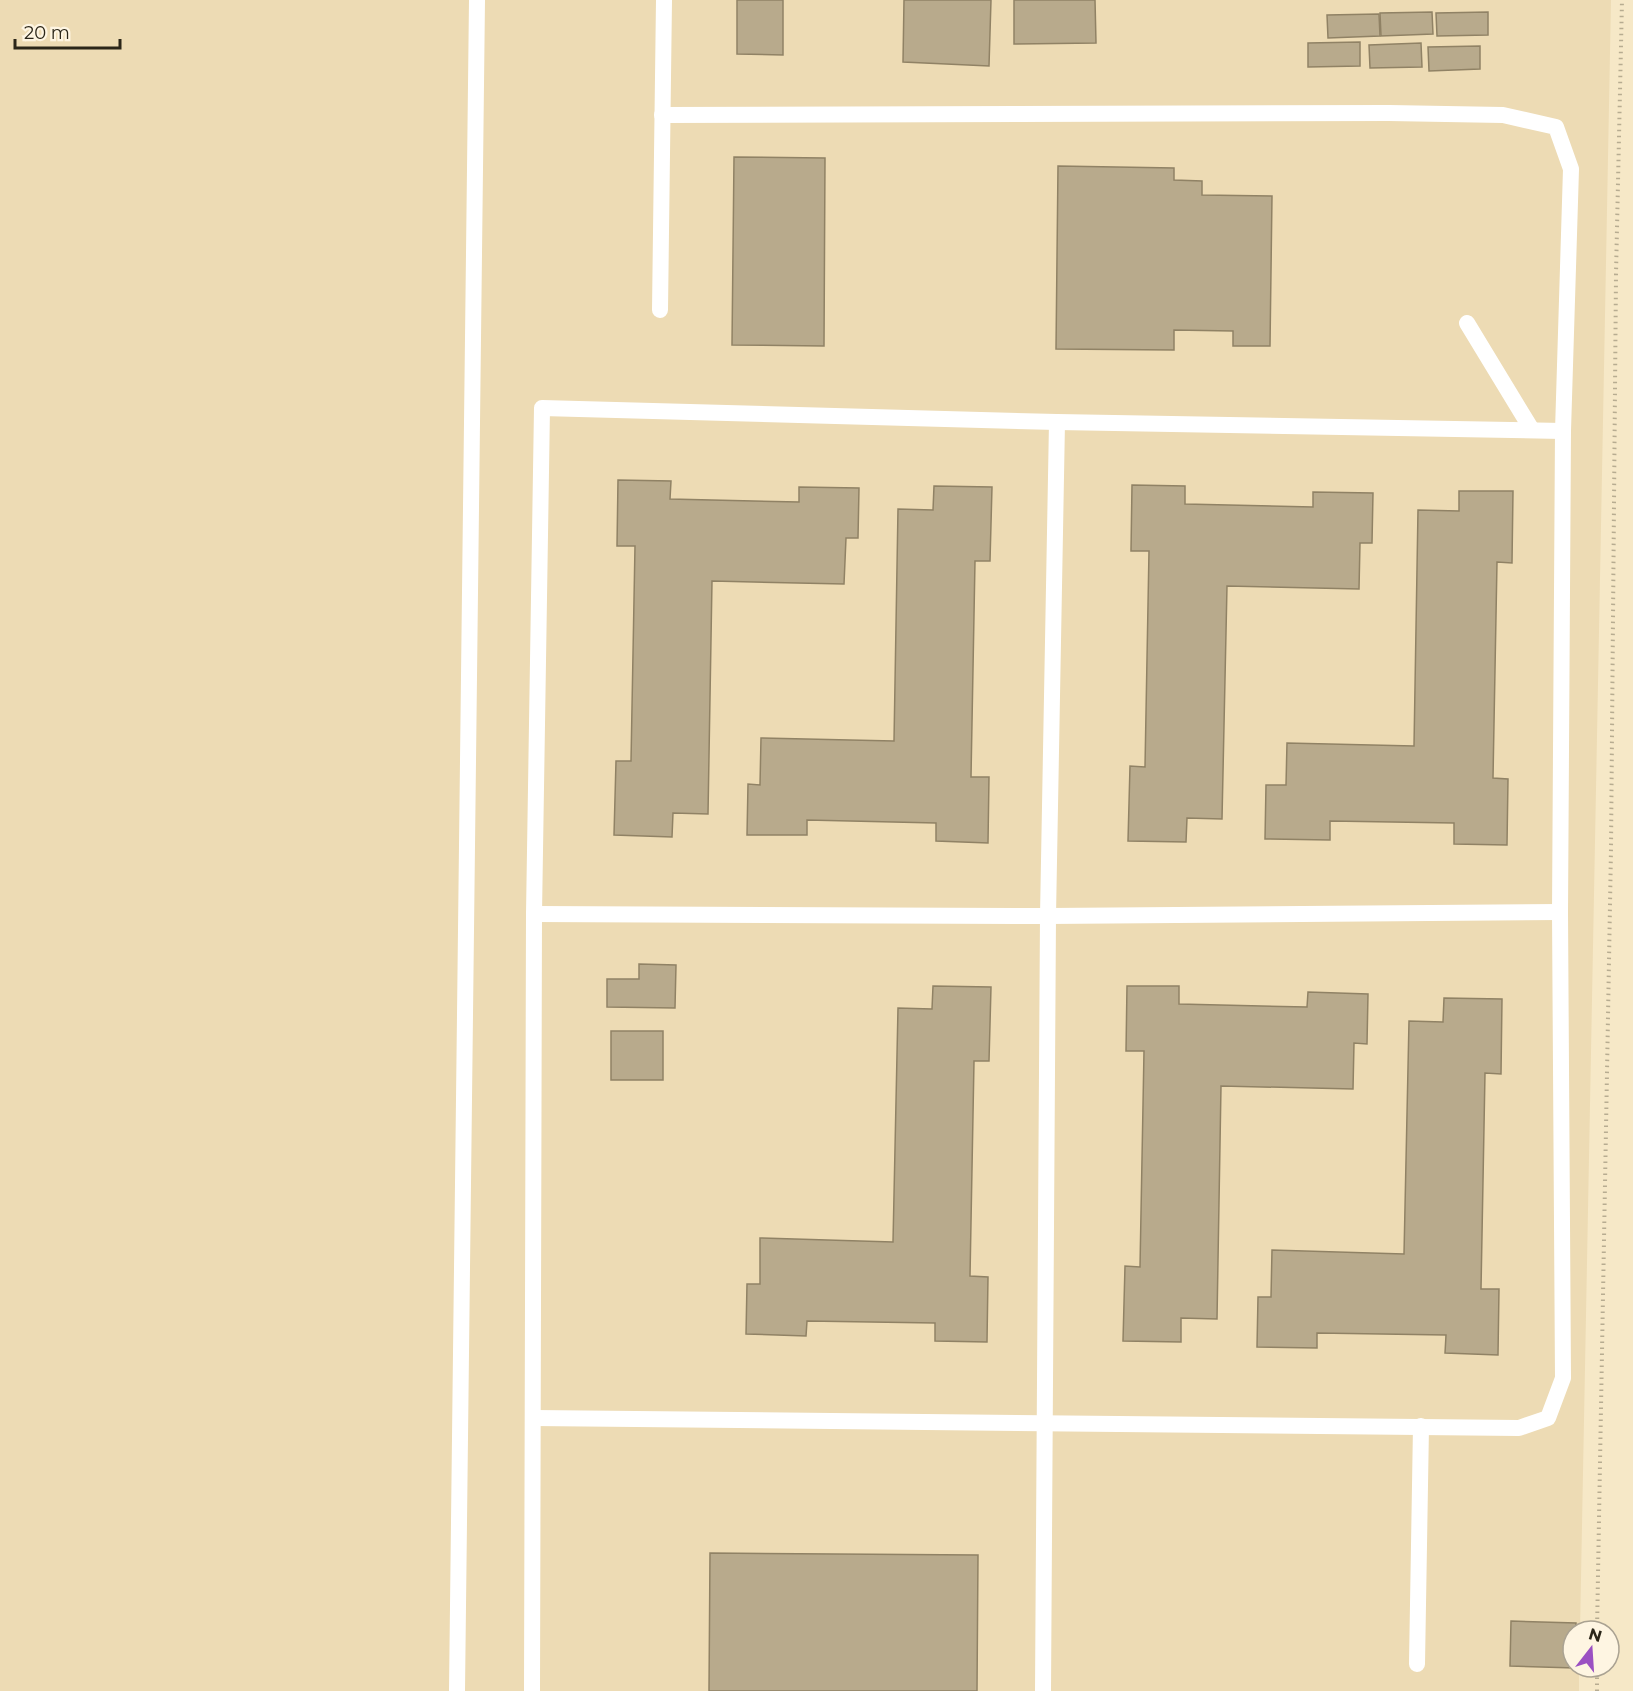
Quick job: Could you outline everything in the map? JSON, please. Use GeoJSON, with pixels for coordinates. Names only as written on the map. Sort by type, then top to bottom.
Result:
{"type":"FeatureCollection","features":[{"type":"Feature","properties":{"kind":"lane"},"geometry":{"type":"LineString","coordinates":[[457,1691],[477,0]]}},
{"type":"Feature","properties":{"kind":"lane"},"geometry":{"type":"LineString","coordinates":[[660,310],[664,0]]}},
{"type":"Feature","properties":{"kind":"lane"},"geometry":{"type":"LineString","coordinates":[[533,1418],[1519,1428],[1548,1418],[1563,1378],[1560,912],[1563,430],[1571,169],[1556,128],[1503,115],[1400,113],[662,115]]}},
{"type":"Feature","properties":{"kind":"lane"},"geometry":{"type":"LineString","coordinates":[[1467,323],[1533,430]]}},
{"type":"Feature","properties":{"kind":"lane"},"geometry":{"type":"LineString","coordinates":[[532,1691],[534,914],[542,408],[1057,422],[1563,430]]}},
{"type":"Feature","properties":{"kind":"lane"},"geometry":{"type":"LineString","coordinates":[[1043,1691],[1048,916],[1057,422]]}},
{"type":"Feature","properties":{"kind":"lane"},"geometry":{"type":"LineString","coordinates":[[534,914],[1048,916],[1560,912]]}},
{"type":"Feature","properties":{"kind":"lane"},"geometry":{"type":"LineString","coordinates":[[1417,1664],[1421,1426]]}},
{"type":"Feature","properties":{"kind":"path"},"geometry":{"type":"LineString","coordinates":[[1597,1619],[1611,861],[1616,274],[1622,0]]}},
{"type":"Feature","properties":{"kind":"shaded area"},"geometry":{"type":"Polygon","coordinates":[[[0,0],[1611,0],[1580,1619],[1561,1619],[1561,1679],[1579,1679],[1579,1691],[0,1691],[0,0]]]}},
{"type":"Feature","properties":{"kind":"building"},"geometry":{"type":"Polygon","coordinates":[[[737,0],[783,0],[783,55],[737,54],[737,0]]]}},
{"type":"Feature","properties":{"kind":"building"},"geometry":{"type":"Polygon","coordinates":[[[904,0],[991,0],[989,66],[903,62],[904,0]]]}},
{"type":"Feature","properties":{"kind":"building"},"geometry":{"type":"Polygon","coordinates":[[[1014,0],[1095,0],[1096,43],[1014,44],[1014,0]]]}},
{"type":"Feature","properties":{"kind":"building"},"geometry":{"type":"Polygon","coordinates":[[[1432,12],[1433,34],[1381,36],[1380,13],[1432,12]]]}},
{"type":"Feature","properties":{"kind":"building"},"geometry":{"type":"Polygon","coordinates":[[[1488,12],[1488,35],[1437,36],[1436,13],[1488,12]]]}},
{"type":"Feature","properties":{"kind":"building"},"geometry":{"type":"Polygon","coordinates":[[[1379,14],[1380,36],[1328,38],[1327,15],[1379,14]]]}},
{"type":"Feature","properties":{"kind":"building"},"geometry":{"type":"Polygon","coordinates":[[[1360,42],[1360,66],[1308,67],[1308,43],[1360,42]]]}},
{"type":"Feature","properties":{"kind":"building"},"geometry":{"type":"Polygon","coordinates":[[[1421,43],[1422,67],[1370,68],[1369,45],[1421,43]]]}},
{"type":"Feature","properties":{"kind":"building"},"geometry":{"type":"Polygon","coordinates":[[[1480,46],[1480,69],[1429,71],[1428,47],[1480,46]]]}},
{"type":"Feature","properties":{"kind":"building"},"geometry":{"type":"Polygon","coordinates":[[[734,157],[825,158],[824,346],[732,345],[734,157]]]}},
{"type":"Feature","properties":{"kind":"building"},"geometry":{"type":"Polygon","coordinates":[[[1058,166],[1174,168],[1174,180],[1202,181],[1202,195],[1272,196],[1270,346],[1233,346],[1233,331],[1174,330],[1174,350],[1056,349],[1058,166]]]}},
{"type":"Feature","properties":{"kind":"building"},"geometry":{"type":"Polygon","coordinates":[[[618,480],[671,481],[670,499],[799,502],[799,487],[859,488],[858,538],[846,538],[844,584],[712,581],[708,814],[673,813],[672,837],[614,835],[616,761],[631,761],[635,546],[617,546],[618,480]]]}},
{"type":"Feature","properties":{"kind":"building"},"geometry":{"type":"Polygon","coordinates":[[[1132,485],[1185,486],[1185,504],[1313,507],[1313,492],[1373,493],[1372,543],[1360,543],[1359,589],[1227,586],[1222,819],[1187,818],[1186,842],[1128,841],[1130,766],[1145,767],[1149,551],[1131,551],[1132,485]]]}},
{"type":"Feature","properties":{"kind":"building"},"geometry":{"type":"Polygon","coordinates":[[[934,486],[992,487],[990,561],[975,561],[971,777],[989,777],[988,843],[936,841],[936,823],[807,820],[807,835],[747,835],[748,784],[760,785],[761,738],[894,741],[898,509],[933,510],[934,486]]]}},
{"type":"Feature","properties":{"kind":"building"},"geometry":{"type":"Polygon","coordinates":[[[1459,491],[1513,491],[1512,563],[1497,562],[1493,778],[1508,779],[1507,845],[1454,844],[1454,823],[1330,821],[1330,840],[1265,839],[1266,785],[1286,785],[1287,743],[1414,746],[1418,510],[1459,511],[1459,491]]]}},
{"type":"Feature","properties":{"kind":"building"},"geometry":{"type":"Polygon","coordinates":[[[639,964],[676,965],[675,1008],[607,1007],[607,979],[639,979],[639,964]]]}},
{"type":"Feature","properties":{"kind":"building"},"geometry":{"type":"Polygon","coordinates":[[[933,986],[991,987],[989,1061],[974,1061],[970,1276],[988,1277],[987,1342],[935,1341],[935,1323],[807,1321],[806,1336],[746,1334],[747,1284],[760,1284],[760,1238],[893,1242],[898,1008],[932,1009],[933,986]]]}},
{"type":"Feature","properties":{"kind":"building"},"geometry":{"type":"Polygon","coordinates":[[[1127,986],[1179,986],[1179,1004],[1307,1007],[1308,992],[1368,994],[1367,1044],[1354,1043],[1353,1089],[1221,1086],[1217,1319],[1181,1318],[1181,1342],[1123,1341],[1125,1266],[1140,1267],[1144,1051],[1126,1051],[1127,986]]]}},
{"type":"Feature","properties":{"kind":"building"},"geometry":{"type":"Polygon","coordinates":[[[1444,998],[1502,999],[1501,1074],[1485,1073],[1481,1289],[1499,1289],[1498,1355],[1445,1353],[1446,1335],[1317,1333],[1317,1348],[1257,1347],[1258,1297],[1271,1297],[1272,1250],[1404,1254],[1409,1021],[1443,1022],[1444,998]]]}},
{"type":"Feature","properties":{"kind":"building"},"geometry":{"type":"Polygon","coordinates":[[[611,1031],[663,1031],[663,1080],[611,1080],[611,1031]]]}},
{"type":"Feature","properties":{"kind":"building"},"geometry":{"type":"Polygon","coordinates":[[[710,1553],[978,1555],[977,1691],[709,1691],[710,1553]]]}},
{"type":"Feature","properties":{"kind":"building"},"geometry":{"type":"Polygon","coordinates":[[[1511,1621],[1561,1623],[1561,1668],[1510,1666],[1511,1621]]]}}]}
